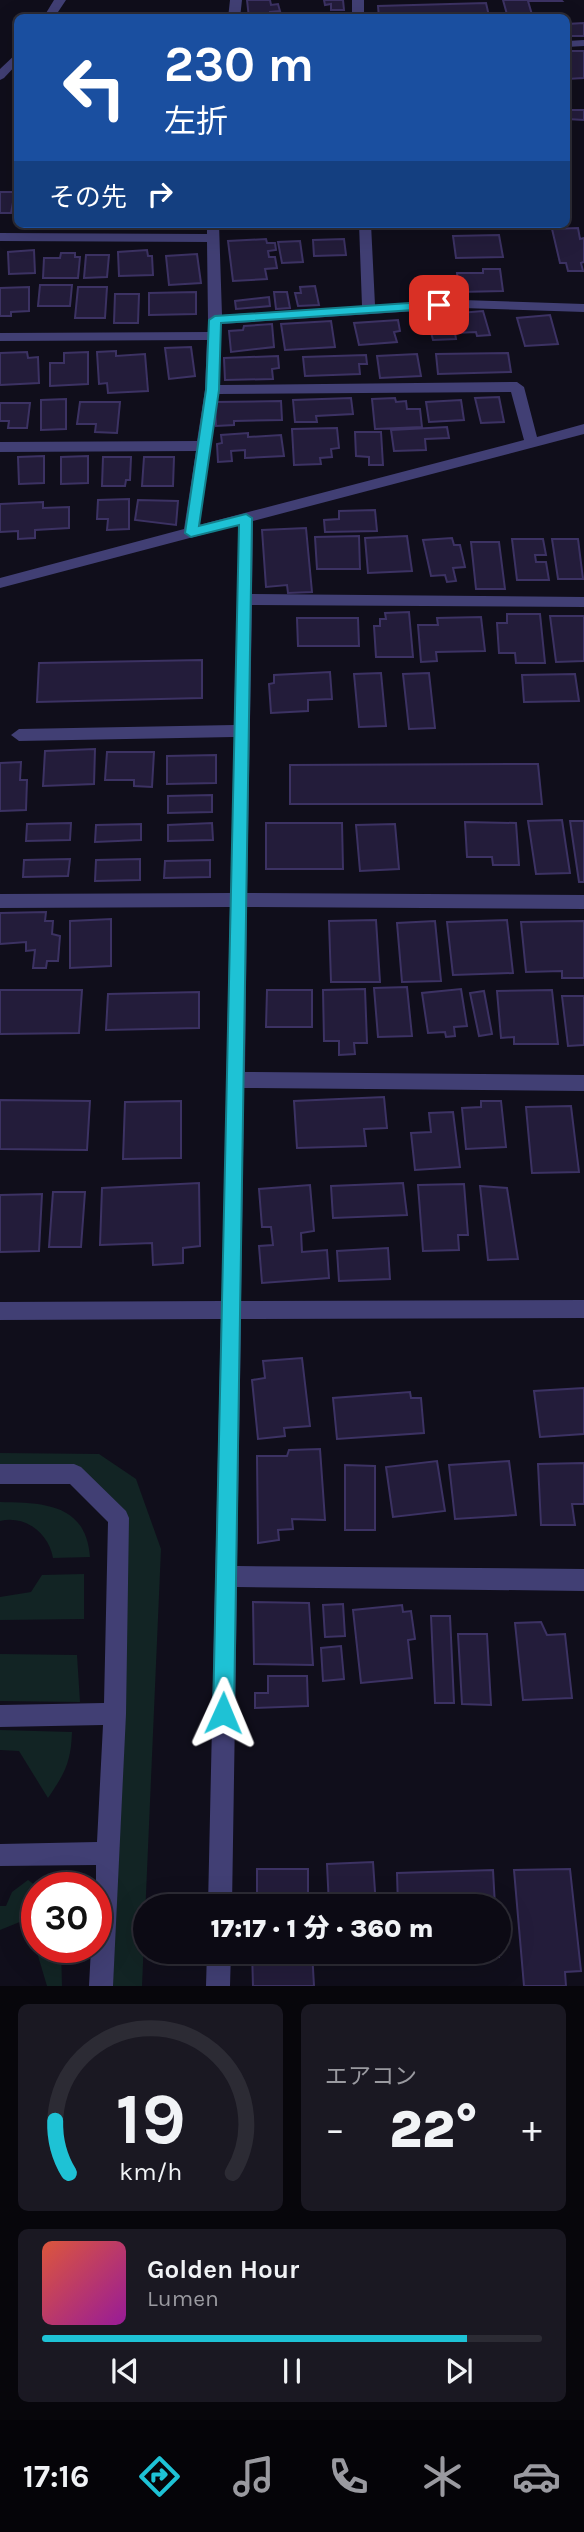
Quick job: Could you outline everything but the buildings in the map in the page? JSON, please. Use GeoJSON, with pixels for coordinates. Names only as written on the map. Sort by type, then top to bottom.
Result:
{"type":"FeatureCollection","features":[{"type":"Feature","properties":{"kind":"street"},"geometry":{"type":"LineString","coordinates":[[0,76],[14,60]]}},
{"type":"Feature","properties":{"kind":"street"},"geometry":{"type":"LineString","coordinates":[[365,228],[369,309]]}},
{"type":"Feature","properties":{"kind":"street"},"geometry":{"type":"LineString","coordinates":[[0,237],[213,231],[215,336],[212,390],[191,533]]}},
{"type":"Feature","properties":{"kind":"street"},"geometry":{"type":"LineString","coordinates":[[215,320],[462,304],[584,308]]}},
{"type":"Feature","properties":{"kind":"street"},"geometry":{"type":"LineString","coordinates":[[0,337],[215,336]]}},
{"type":"Feature","properties":{"kind":"street"},"geometry":{"type":"LineString","coordinates":[[212,390],[517,387],[532,443]]}},
{"type":"Feature","properties":{"kind":"street"},"geometry":{"type":"LineString","coordinates":[[0,583],[584,430]]}},
{"type":"Feature","properties":{"kind":"street"},"geometry":{"type":"LineString","coordinates":[[0,447],[205,446]]}},
{"type":"Feature","properties":{"kind":"street"},"geometry":{"type":"LineString","coordinates":[[220,1894],[229,1310],[246,518]]}},
{"type":"Feature","properties":{"kind":"street"},"geometry":{"type":"LineString","coordinates":[[244,599],[584,602]]}},
{"type":"Feature","properties":{"kind":"street"},"geometry":{"type":"LineString","coordinates":[[19,735],[242,731]]}},
{"type":"Feature","properties":{"kind":"street"},"geometry":{"type":"LineString","coordinates":[[0,901],[584,902]]}},
{"type":"Feature","properties":{"kind":"street"},"geometry":{"type":"LineString","coordinates":[[235,1080],[584,1083]]}},
{"type":"Feature","properties":{"kind":"street"},"geometry":{"type":"LineString","coordinates":[[0,1311],[584,1309]]}},
{"type":"Feature","properties":{"kind":"street"},"geometry":{"type":"LineString","coordinates":[[0,1474],[74,1474],[119,1518],[115,1714],[101,1986]]}},
{"type":"Feature","properties":{"kind":"street"},"geometry":{"type":"LineString","coordinates":[[226,1576],[584,1580]]}},
{"type":"Feature","properties":{"kind":"street"},"geometry":{"type":"LineString","coordinates":[[0,1716],[115,1714]]}},
{"type":"Feature","properties":{"kind":"street"},"geometry":{"type":"LineString","coordinates":[[0,1855],[108,1853]]}},
{"type":"Feature","properties":{"kind":"street"},"geometry":{"type":"LineString","coordinates":[[218,1986],[219,1964]]}},
{"type":"Feature","properties":{"kind":"shaded area"},"geometry":{"type":"Polygon","coordinates":[[[0,1453],[99,1454],[136,1479],[161,1549],[146,1894],[133,1894],[133,1964],[143,1964],[142,1986],[111,1986],[119,1518],[74,1474],[0,1475],[0,1453]]]}},
{"type":"Feature","properties":{"kind":"shaded area"},"geometry":{"type":"Polygon","coordinates":[[[0,1502],[32,1503],[60,1510],[71,1516],[87,1539],[90,1557],[53,1558],[47,1541],[27,1523],[0,1521],[0,1502]]]}},
{"type":"Feature","properties":{"kind":"shaded area"},"geometry":{"type":"Polygon","coordinates":[[[84,1574],[84,1619],[0,1620],[0,1597],[31,1592],[42,1575],[84,1574]]]}},
{"type":"Feature","properties":{"kind":"shaded area"},"geometry":{"type":"Polygon","coordinates":[[[0,1654],[77,1655],[80,1702],[0,1701],[0,1654]]]}},
{"type":"Feature","properties":{"kind":"shaded area"},"geometry":{"type":"Polygon","coordinates":[[[0,1730],[72,1732],[66,1767],[48,1798],[19,1751],[0,1750],[0,1730]]]}},
{"type":"Feature","properties":{"kind":"shaded area"},"geometry":{"type":"Polygon","coordinates":[[[21,1885],[21,1921],[0,1930],[0,1906],[6,1906],[12,1892],[21,1885]]]}},
{"type":"Feature","properties":{"kind":"shaded area"},"geometry":{"type":"Polygon","coordinates":[[[40,1963],[61,1963],[62,1986],[47,1986],[40,1963]]]}},
{"type":"Feature","properties":{"kind":"route"},"geometry":{"type":"LineString","coordinates":[[223,1713],[246,518],[191,533],[212,390],[215,320],[439,305]]}}]}
